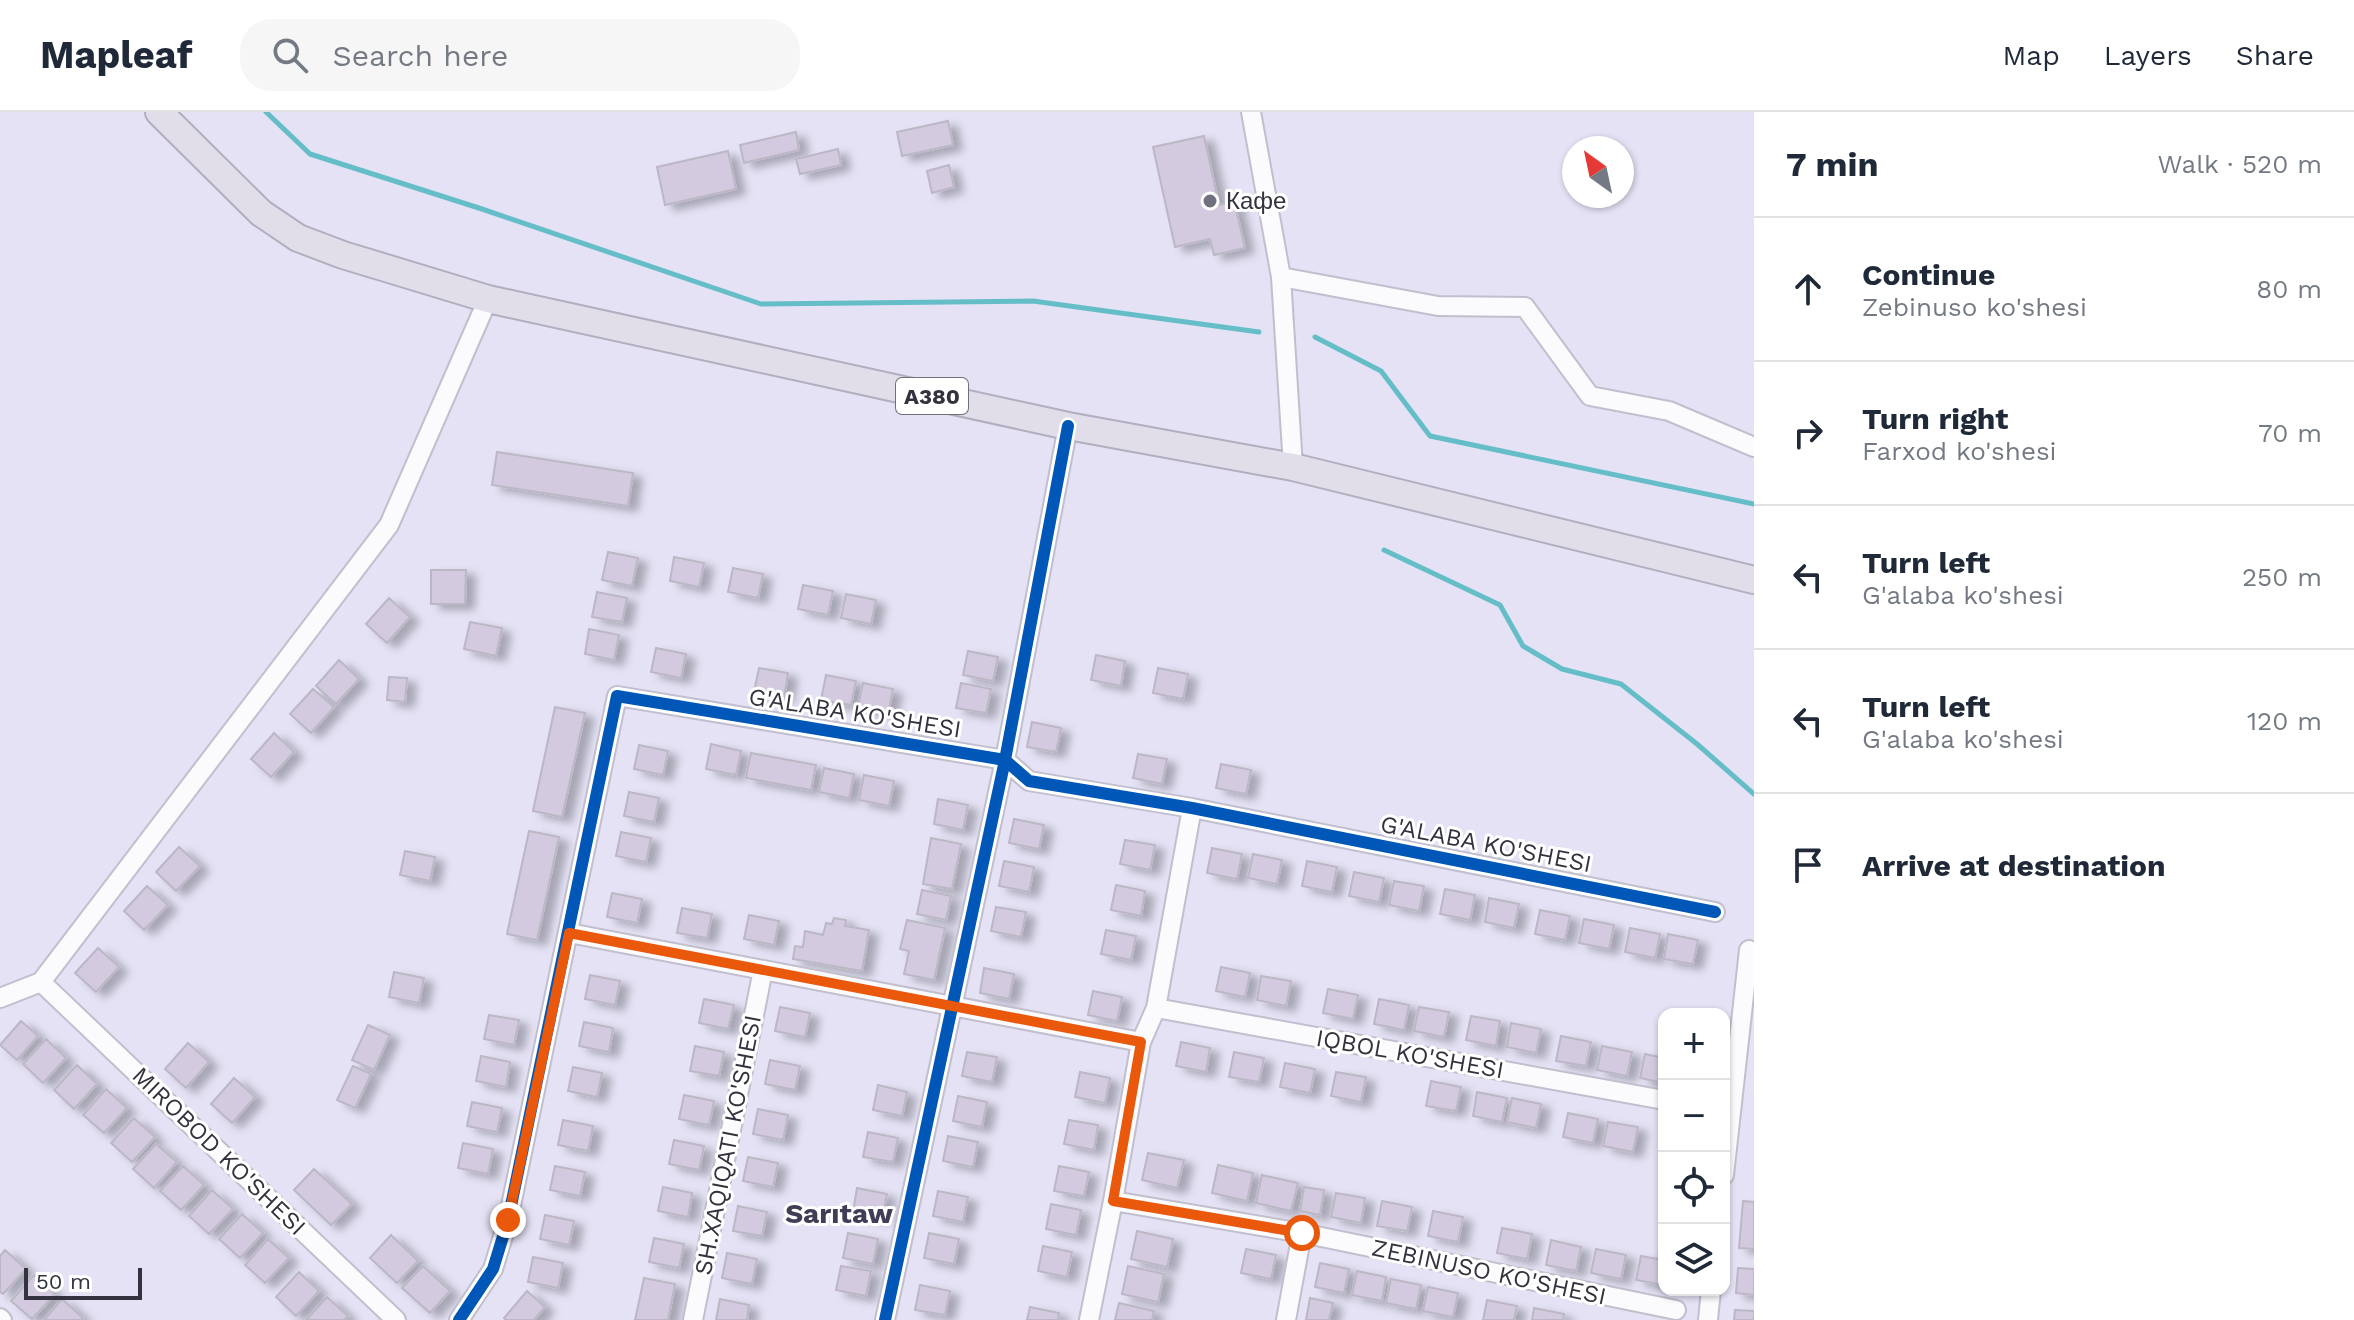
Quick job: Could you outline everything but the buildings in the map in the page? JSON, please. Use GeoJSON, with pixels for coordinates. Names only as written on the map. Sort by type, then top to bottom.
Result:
{"type":"FeatureCollection","features":[{"type":"Feature","properties":{"kind":"highway","name":"A380"},"geometry":{"type":"LineString","coordinates":[[159,112],[261,213],[298,238],[343,255],[488,299],[1068,426],[1293,467],[1754,580]]}},
{"type":"Feature","properties":{"kind":"street"},"geometry":{"type":"LineString","coordinates":[[1251,112],[1281,277],[1293,467]]}},
{"type":"Feature","properties":{"kind":"street"},"geometry":{"type":"LineString","coordinates":[[1281,277],[1438,306],[1525,307],[1590,396],[1669,411],[1754,447]]}},
{"type":"Feature","properties":{"kind":"street"},"geometry":{"type":"LineString","coordinates":[[0,998],[41,982],[389,525],[488,299]]}},
{"type":"Feature","properties":{"kind":"street"},"geometry":{"type":"LineString","coordinates":[[885,1320],[1005,760],[1068,426]]}},
{"type":"Feature","properties":{"kind":"street","name":"G'ALABA KO'SHESI"},"geometry":{"type":"LineString","coordinates":[[459,1320],[493,1269],[508,1220],[617,696],[1005,760],[1029,781],[1192,808],[1715,912]]}},
{"type":"Feature","properties":{"kind":"street"},"geometry":{"type":"LineString","coordinates":[[1089,1320],[1141,1042],[1156,1008],[1192,808]]}},
{"type":"Feature","properties":{"kind":"street"},"geometry":{"type":"LineString","coordinates":[[569,933],[1141,1042]]}},
{"type":"Feature","properties":{"kind":"street"},"geometry":{"type":"LineString","coordinates":[[1727,1152],[1749,950]]}},
{"type":"Feature","properties":{"kind":"street","name":"SH.XAQIQATI KO'SHESI"},"geometry":{"type":"LineString","coordinates":[[693,1320],[763,970]]}},
{"type":"Feature","properties":{"kind":"street","name":"MIROBOD KO'SHESI"},"geometry":{"type":"LineString","coordinates":[[41,982],[396,1320]]}},
{"type":"Feature","properties":{"kind":"street","name":"IQBOL KO'SHESI"},"geometry":{"type":"LineString","coordinates":[[1156,1008],[1658,1099]]}},
{"type":"Feature","properties":{"kind":"street","name":"ZEBINUSO KO'SHESI"},"geometry":{"type":"LineString","coordinates":[[1113,1201],[1302,1233],[1676,1310]]}},
{"type":"Feature","properties":{"kind":"street"},"geometry":{"type":"LineString","coordinates":[[1286,1320],[1302,1233]]}},
{"type":"Feature","properties":{"kind":"street"},"geometry":{"type":"LineString","coordinates":[[1708,1320],[1710,1296]]}},
{"type":"Feature","properties":{"kind":"waterway"},"geometry":{"type":"LineString","coordinates":[[266,112],[310,154],[761,304],[1033,301],[1259,332]]}},
{"type":"Feature","properties":{"kind":"waterway"},"geometry":{"type":"LineString","coordinates":[[1315,337],[1381,371],[1430,436],[1754,504]]}},
{"type":"Feature","properties":{"kind":"waterway"},"geometry":{"type":"LineString","coordinates":[[1384,550],[1500,605],[1523,646],[1562,669],[1621,684],[1754,794]]}},
{"type":"Feature","properties":{"kind":"cycle path"},"geometry":{"type":"LineString","coordinates":[[885,1320],[1005,760],[1068,426]]}},
{"type":"Feature","properties":{"kind":"cycle path"},"geometry":{"type":"LineString","coordinates":[[459,1320],[493,1269],[508,1220],[617,696],[1005,760],[1029,781],[1192,808],[1715,912]]}},
{"type":"Feature","properties":{"kind":"place","name":"Кафе"},"geometry":{"type":"Point","coordinates":[1210,201]}},
{"type":"Feature","properties":{"kind":"district","name":"Sarıtaw"},"geometry":{"type":"Point","coordinates":[839,1213]}},
{"type":"Feature","properties":{"kind":"route"},"geometry":{"type":"LineString","coordinates":[[508,1220],[569,933],[1141,1042],[1113,1201],[1302,1233]]}}]}
